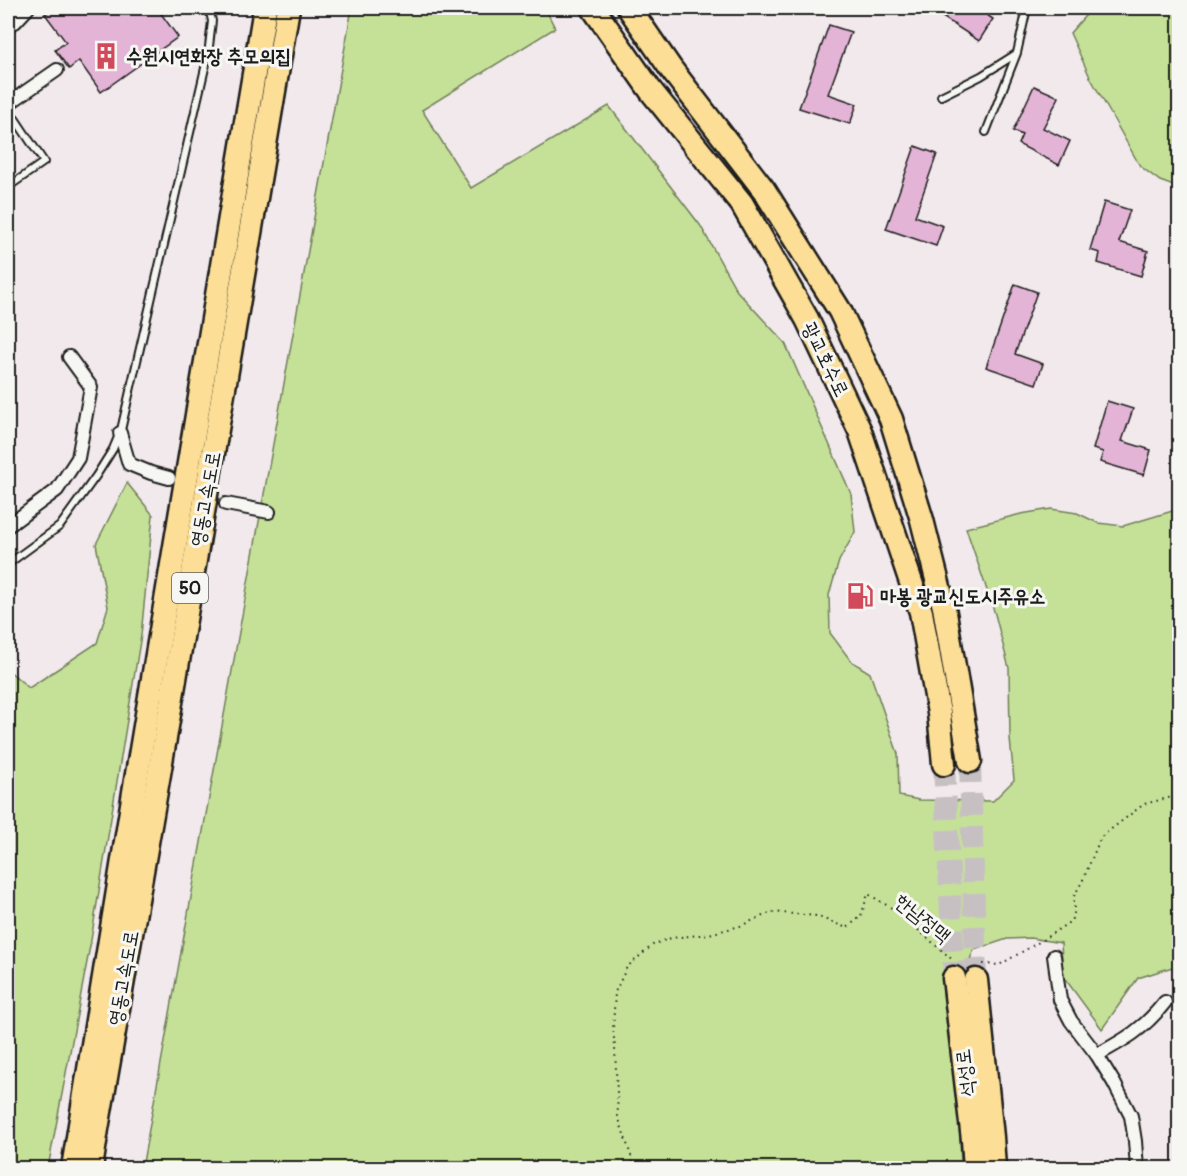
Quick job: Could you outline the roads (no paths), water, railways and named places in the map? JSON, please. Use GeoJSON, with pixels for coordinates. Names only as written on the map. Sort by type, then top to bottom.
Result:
{"type":"FeatureCollection","features":[{"type":"Feature","properties":{"kind":"highway","name":"영동고속도로"},"geometry":{"type":"LineString","coordinates":[[73,1168],[265,8]]}},
{"type":"Feature","properties":{"kind":"highway","name":"영동고속도로"},"geometry":{"type":"LineString","coordinates":[[91,1168],[288,8]]}},
{"type":"Feature","properties":{"kind":"highway","name":"광교호수로"},"geometry":{"type":"LineString","coordinates":[[593,8],[651,91],[742,204],[807,319],[860,431],[921,612],[939,713],[944,764]]}},
{"type":"Feature","properties":{"kind":"highway","name":"광교호수로"},"geometry":{"type":"LineString","coordinates":[[629,8],[671,69],[764,190],[840,311],[891,419],[922,520],[944,607],[970,761]]}},
{"type":"Feature","properties":{"kind":"highway","name":"석성로"},"geometry":{"type":"LineString","coordinates":[[975,1168],[966,971],[992,1137],[994,1168]]}},
{"type":"Feature","properties":{"kind":"street"},"geometry":{"type":"LineString","coordinates":[[8,25],[15,22],[28,8]]}},
{"type":"Feature","properties":{"kind":"street"},"geometry":{"type":"LineString","coordinates":[[8,106],[57,70]]}},
{"type":"Feature","properties":{"kind":"street"},"geometry":{"type":"LineString","coordinates":[[8,526],[57,490],[78,458],[91,387],[69,357]]}},
{"type":"Feature","properties":{"kind":"street"},"geometry":{"type":"LineString","coordinates":[[120,433],[129,464],[169,478]]}},
{"type":"Feature","properties":{"kind":"street"},"geometry":{"type":"LineString","coordinates":[[226,504],[269,512]]}},
{"type":"Feature","properties":{"kind":"street"},"geometry":{"type":"LineString","coordinates":[[1054,956],[1060,1000],[1071,1021],[1097,1055],[1131,1116],[1137,1168]]}},
{"type":"Feature","properties":{"kind":"street"},"geometry":{"type":"LineString","coordinates":[[1097,1055],[1139,1030],[1165,1002]]}},
{"type":"Feature","properties":{"kind":"lane"},"geometry":{"type":"LineString","coordinates":[[8,564],[60,526],[96,476],[120,433],[208,55],[212,21],[209,8]]}},
{"type":"Feature","properties":{"kind":"lane"},"geometry":{"type":"LineString","coordinates":[[986,132],[1017,53],[1027,8]]}},
{"type":"Feature","properties":{"kind":"lane"},"geometry":{"type":"LineString","coordinates":[[940,96],[981,76],[1017,53]]}},
{"type":"Feature","properties":{"kind":"lane"},"geometry":{"type":"LineString","coordinates":[[8,106],[44,162],[8,187]]}},
{"type":"Feature","properties":{"kind":"lane"},"geometry":{"type":"LineString","coordinates":[[8,177],[17,181]]}},
{"type":"Feature","properties":{"kind":"tunnel"},"geometry":{"type":"LineString","coordinates":[[970,761],[976,980]]}},
{"type":"Feature","properties":{"kind":"tunnel"},"geometry":{"type":"LineString","coordinates":[[944,764],[954,978]]}},
{"type":"Feature","properties":{"kind":"place","name":"수원시연화장 추모의집"},"geometry":{"type":"Point","coordinates":[106,56]}},
{"type":"Feature","properties":{"kind":"place","name":"마봉 광교신도시주유소"},"geometry":{"type":"Point","coordinates":[860,596]}}]}
